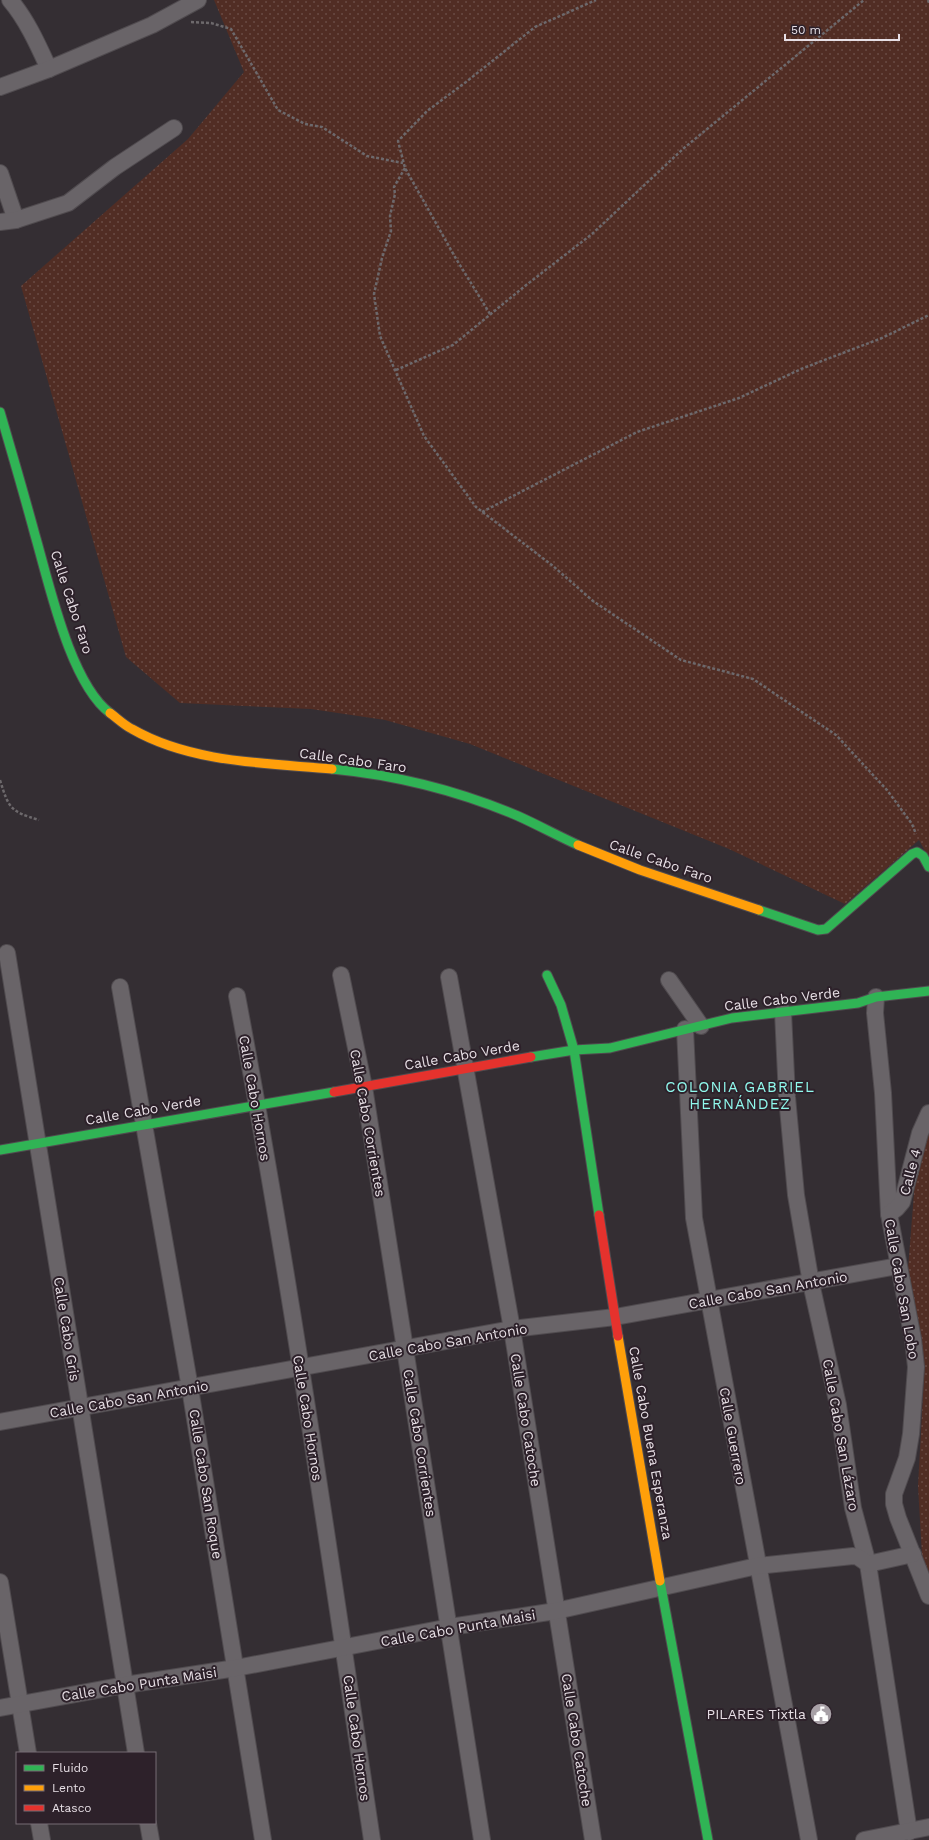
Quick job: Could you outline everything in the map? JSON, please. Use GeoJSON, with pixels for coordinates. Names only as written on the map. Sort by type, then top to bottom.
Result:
{"type":"FeatureCollection","features":[{"type":"Feature","properties":{"kind":"street"},"geometry":{"type":"LineString","coordinates":[[10,0],[19,10],[37,42],[49,69]]}},
{"type":"Feature","properties":{"kind":"street"},"geometry":{"type":"LineString","coordinates":[[0,87],[49,69],[152,25],[198,0]]}},
{"type":"Feature","properties":{"kind":"street"},"geometry":{"type":"LineString","coordinates":[[0,222],[16,220],[68,203],[115,167],[174,128]]}},
{"type":"Feature","properties":{"kind":"street"},"geometry":{"type":"LineString","coordinates":[[0,173],[16,220]]}},
{"type":"Feature","properties":{"kind":"street","name":"Calle Cabo Faro"},"geometry":{"type":"LineString","coordinates":[[0,412],[58,615],[74,658],[93,695],[105,710],[142,734],[174,746],[209,755],[380,776],[444,791],[504,810],[613,860],[818,930],[830,927],[906,858],[920,854]]}},
{"type":"Feature","properties":{"kind":"street"},"geometry":{"type":"LineString","coordinates":[[920,854],[929,867]]}},
{"type":"Feature","properties":{"kind":"street","name":"Calle Cabo Gris"},"geometry":{"type":"LineString","coordinates":[[7,953],[39,1142],[79,1407],[136,1752]]}},
{"type":"Feature","properties":{"kind":"street","name":"Calle Cabo Corrientes"},"geometry":{"type":"LineString","coordinates":[[341,975],[364,1087],[450,1628],[482,1840]]}},
{"type":"Feature","properties":{"kind":"street","name":"Calle Cabo Buena Esperanza"},"geometry":{"type":"LineString","coordinates":[[546,975],[561,1005],[574,1050],[615,1317],[661,1586],[708,1840]]}},
{"type":"Feature","properties":{"kind":"street","name":"Calle Cabo Catoche"},"geometry":{"type":"LineString","coordinates":[[448,977],[466,1067],[512,1329],[593,1840]]}},
{"type":"Feature","properties":{"kind":"street"},"geometry":{"type":"LineString","coordinates":[[669,980],[701,1026]]}},
{"type":"Feature","properties":{"kind":"street","name":"Calle Cabo San Roque"},"geometry":{"type":"LineString","coordinates":[[120,987],[190,1388],[263,1840]]}},
{"type":"Feature","properties":{"kind":"street","name":"Calle Cabo Verde"},"geometry":{"type":"LineString","coordinates":[[0,1150],[257,1104],[364,1087],[466,1067],[574,1050],[610,1048],[732,1018],[858,1003],[876,997],[929,991]]}},
{"type":"Feature","properties":{"kind":"street","name":"Calle Cabo Hornos"},"geometry":{"type":"LineString","coordinates":[[237,996],[257,1104],[300,1367],[372,1840]]}},
{"type":"Feature","properties":{"kind":"street","name":"Calle Cabo San Lobo"},"geometry":{"type":"LineString","coordinates":[[876,997],[875,1013],[898,1266],[913,1339],[916,1368],[911,1434],[906,1458],[894,1494],[894,1504],[898,1518],[929,1596]]}},
{"type":"Feature","properties":{"kind":"street","name":"Calle Cabo San Lázaro"},"geometry":{"type":"LineString","coordinates":[[783,1012],[787,1097],[796,1195],[811,1283],[838,1405],[853,1508],[868,1564],[909,1832]]}},
{"type":"Feature","properties":{"kind":"street","name":"Calle Guerrero"},"geometry":{"type":"LineString","coordinates":[[685,1029],[694,1218],[708,1301],[809,1840]]}},
{"type":"Feature","properties":{"kind":"street","name":"Calle 4"},"geometry":{"type":"LineString","coordinates":[[893,1211],[902,1202],[920,1133],[929,1113]]}},
{"type":"Feature","properties":{"kind":"street","name":"Calle Cabo San Antonio"},"geometry":{"type":"LineString","coordinates":[[0,1422],[300,1367],[405,1350],[512,1329],[615,1317],[811,1283],[898,1266]]}},
{"type":"Feature","properties":{"kind":"street"},"geometry":{"type":"LineString","coordinates":[[868,1564],[913,1554]]}},
{"type":"Feature","properties":{"kind":"street","name":"Calle Cabo Punta Maisi"},"geometry":{"type":"LineString","coordinates":[[0,1708],[125,1685],[236,1668],[343,1649],[450,1628],[556,1611],[661,1586],[757,1566],[853,1556],[858,1557],[868,1564]]}},
{"type":"Feature","properties":{"kind":"street"},"geometry":{"type":"LineString","coordinates":[[0,1582],[28,1752]]}},
{"type":"Feature","properties":{"kind":"street"},"geometry":{"type":"LineString","coordinates":[[39,1824],[42,1840]]}},
{"type":"Feature","properties":{"kind":"street"},"geometry":{"type":"LineString","coordinates":[[148,1824],[151,1840]]}},
{"type":"Feature","properties":{"kind":"street"},"geometry":{"type":"LineString","coordinates":[[864,1840],[929,1827]]}},
{"type":"Feature","properties":{"kind":"path"},"geometry":{"type":"LineString","coordinates":[[490,314],[455,257],[405,168],[398,141],[427,110],[466,82],[536,27],[596,0]]}},
{"type":"Feature","properties":{"kind":"path"},"geometry":{"type":"LineString","coordinates":[[396,370],[453,345],[592,234],[684,148],[864,0]]}},
{"type":"Feature","properties":{"kind":"path"},"geometry":{"type":"LineString","coordinates":[[190,22],[211,23],[231,29],[278,110],[305,124],[322,127],[367,156],[403,163]]}},
{"type":"Feature","properties":{"kind":"path"},"geometry":{"type":"LineString","coordinates":[[405,168],[394,187],[395,194],[390,216],[391,231],[382,258],[374,294],[380,336],[424,436],[476,507],[553,566],[593,601],[681,660],[753,679],[836,735],[887,790],[912,824],[920,854]]}},
{"type":"Feature","properties":{"kind":"path"},"geometry":{"type":"LineString","coordinates":[[482,512],[637,432],[739,398],[801,369],[882,338],[929,316]]}},
{"type":"Feature","properties":{"kind":"path"},"geometry":{"type":"LineString","coordinates":[[0,780],[6,800],[17,813],[39,820]]}},
{"type":"Feature","properties":{"kind":"shaded area"},"geometry":{"type":"Polygon","coordinates":[[[214,0],[929,0],[929,858],[919,840],[845,904],[729,849],[470,744],[385,720],[311,709],[180,703],[126,657],[21,286],[188,139],[244,72],[214,0]]]}},
{"type":"Feature","properties":{"kind":"shaded area"},"geometry":{"type":"Polygon","coordinates":[[[929,1130],[929,1586],[922,1555],[918,1486],[924,1377],[908,1269],[917,1155],[929,1130]]]}},
{"type":"Feature","properties":{"kind":"traffic: fast"},"geometry":{"type":"LineString","coordinates":[[0,412],[54,605],[72,656],[83,679],[96,699],[110,713]]}},
{"type":"Feature","properties":{"kind":"traffic: fast"},"geometry":{"type":"LineString","coordinates":[[332,769],[379,775],[403,780],[473,799],[518,816],[578,845]]}},
{"type":"Feature","properties":{"kind":"traffic: fast"},"geometry":{"type":"LineString","coordinates":[[759,910],[818,930],[826,929],[912,854],[917,852],[923,856],[929,867]]}},
{"type":"Feature","properties":{"kind":"traffic: fast"},"geometry":{"type":"LineString","coordinates":[[547,975],[561,1005],[574,1050],[599,1215]]}},
{"type":"Feature","properties":{"kind":"traffic: fast"},"geometry":{"type":"LineString","coordinates":[[531,1057],[574,1050],[610,1048],[732,1018],[858,1003],[876,997],[929,991]]}},
{"type":"Feature","properties":{"kind":"traffic: fast"},"geometry":{"type":"LineString","coordinates":[[0,1150],[334,1092]]}},
{"type":"Feature","properties":{"kind":"traffic: fast"},"geometry":{"type":"LineString","coordinates":[[660,1581],[708,1840]]}},
{"type":"Feature","properties":{"kind":"traffic: slow"},"geometry":{"type":"LineString","coordinates":[[110,713],[132,729],[179,749],[229,760],[332,769]]}},
{"type":"Feature","properties":{"kind":"traffic: slow"},"geometry":{"type":"LineString","coordinates":[[578,845],[640,870],[759,910]]}},
{"type":"Feature","properties":{"kind":"traffic: slow"},"geometry":{"type":"LineString","coordinates":[[618,1336],[660,1581]]}},
{"type":"Feature","properties":{"kind":"traffic: jam"},"geometry":{"type":"LineString","coordinates":[[334,1092],[531,1057]]}},
{"type":"Feature","properties":{"kind":"traffic: jam"},"geometry":{"type":"LineString","coordinates":[[599,1215],[618,1336]]}},
{"type":"Feature","properties":{"kind":"place","name":"PILARES Tixtla"},"geometry":{"type":"Point","coordinates":[821,1714]}},
{"type":"Feature","properties":{"kind":"district","name":"COLONIA GABRIEL HERNÁNDEZ"},"geometry":{"type":"Point","coordinates":[740,1096]}}]}
